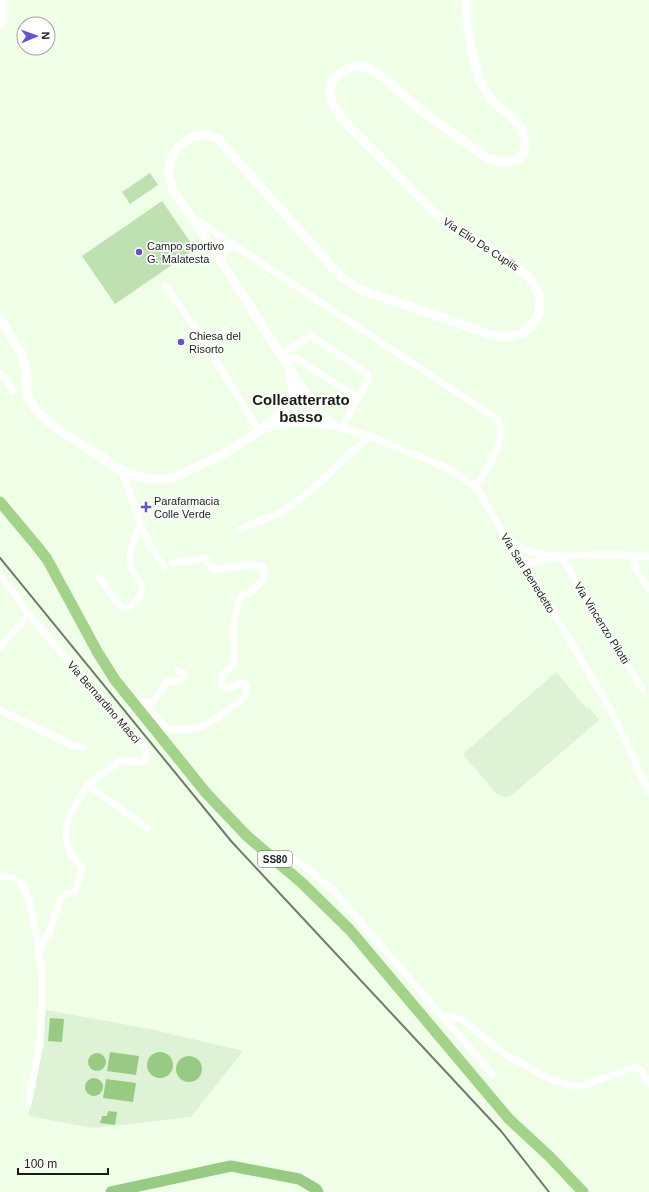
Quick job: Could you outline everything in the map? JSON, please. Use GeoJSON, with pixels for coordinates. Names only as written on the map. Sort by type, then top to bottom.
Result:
{"type":"FeatureCollection","features":[{"type":"Feature","properties":{"kind":"main road","name":"SS80"},"geometry":{"type":"LineString","coordinates":[[0,502],[47,559],[109,671],[196,781],[248,836],[286,869],[350,930],[510,1119],[547,1154],[583,1192]]}},
{"type":"Feature","properties":{"kind":"street"},"geometry":{"type":"LineString","coordinates":[[0,0],[3,6],[2,22],[0,25]]}},
{"type":"Feature","properties":{"kind":"street","name":"Via Elio De Cupiis"},"geometry":{"type":"LineString","coordinates":[[309,399],[221,261],[176,195],[170,181],[168,170],[172,157],[178,148],[194,136],[207,134],[218,139],[341,277],[362,290],[492,335],[509,337],[522,333],[532,326],[540,314],[540,295],[529,277],[508,260],[442,220],[338,116],[332,103],[330,92],[333,80],[341,73],[354,66],[366,67],[380,75],[423,112],[487,158],[500,163],[511,162],[521,158],[526,140],[522,130],[512,118],[492,101],[480,81],[473,58],[467,24],[466,0]]}},
{"type":"Feature","properties":{"kind":"street"},"geometry":{"type":"LineString","coordinates":[[192,218],[497,419],[501,428],[500,440],[490,465],[476,487]]}},
{"type":"Feature","properties":{"kind":"street"},"geometry":{"type":"LineString","coordinates":[[221,261],[223,253],[230,248],[238,247]]}},
{"type":"Feature","properties":{"kind":"street"},"geometry":{"type":"LineString","coordinates":[[165,287],[167,287],[261,429]]}},
{"type":"Feature","properties":{"kind":"street"},"geometry":{"type":"LineString","coordinates":[[0,319],[20,349],[26,369],[27,393],[35,409],[48,422],[121,470],[140,477],[155,480],[173,478],[220,456],[261,429],[287,407],[293,398],[303,396],[309,399],[314,408],[340,428]]}},
{"type":"Feature","properties":{"kind":"street"},"geometry":{"type":"LineString","coordinates":[[0,327],[6,336],[20,349]]}},
{"type":"Feature","properties":{"kind":"street"},"geometry":{"type":"LineString","coordinates":[[206,346],[225,330]]}},
{"type":"Feature","properties":{"kind":"street"},"geometry":{"type":"LineString","coordinates":[[284,359],[308,337],[313,336],[368,374],[369,378],[340,428]]}},
{"type":"Feature","properties":{"kind":"street"},"geometry":{"type":"LineString","coordinates":[[284,359],[292,383],[293,398]]}},
{"type":"Feature","properties":{"kind":"street"},"geometry":{"type":"LineString","coordinates":[[284,359],[297,359],[358,398]]}},
{"type":"Feature","properties":{"kind":"street"},"geometry":{"type":"LineString","coordinates":[[0,372],[7,380],[13,391]]}},
{"type":"Feature","properties":{"kind":"street"},"geometry":{"type":"LineString","coordinates":[[287,407],[289,416],[300,422],[340,428]]}},
{"type":"Feature","properties":{"kind":"street"},"geometry":{"type":"LineString","coordinates":[[261,429],[300,422],[311,416],[314,408]]}},
{"type":"Feature","properties":{"kind":"street","name":"Via San Benedetto"},"geometry":{"type":"LineString","coordinates":[[340,428],[369,436],[445,467],[476,487],[507,540],[554,613],[613,714],[649,792]]}},
{"type":"Feature","properties":{"kind":"street"},"geometry":{"type":"LineString","coordinates":[[238,530],[280,512],[312,490],[369,436]]}},
{"type":"Feature","properties":{"kind":"street"},"geometry":{"type":"LineString","coordinates":[[121,470],[141,524],[154,553],[166,568]]}},
{"type":"Feature","properties":{"kind":"street"},"geometry":{"type":"LineString","coordinates":[[100,576],[115,600],[123,608],[127,609],[136,601],[143,590],[142,585],[130,565],[130,550],[141,524]]}},
{"type":"Feature","properties":{"kind":"street"},"geometry":{"type":"LineString","coordinates":[[507,540],[522,549],[534,553],[561,556],[633,555],[649,557]]}},
{"type":"Feature","properties":{"kind":"street"},"geometry":{"type":"LineString","coordinates":[[534,553],[523,557],[521,561],[536,561],[561,556]]}},
{"type":"Feature","properties":{"kind":"street"},"geometry":{"type":"LineString","coordinates":[[633,555],[633,561],[638,574],[649,588]]}},
{"type":"Feature","properties":{"kind":"street","name":"Via Vincenzo Pilotti"},"geometry":{"type":"LineString","coordinates":[[561,556],[611,640],[643,689]]}},
{"type":"Feature","properties":{"kind":"street"},"geometry":{"type":"LineString","coordinates":[[130,699],[137,698],[143,702],[167,728],[174,730],[185,730],[200,727],[219,717],[244,698],[247,690],[244,683],[240,682],[231,688],[226,689],[222,687],[220,682],[222,676],[233,664],[235,658],[233,630],[238,604],[241,598],[244,595],[249,594],[262,580],[265,573],[262,566],[247,565],[214,570],[210,566],[206,557],[188,562],[184,561],[173,563]]}},
{"type":"Feature","properties":{"kind":"street"},"geometry":{"type":"LineString","coordinates":[[530,576],[530,565],[536,561]]}},
{"type":"Feature","properties":{"kind":"street","name":"Via Bernardino Masci"},"geometry":{"type":"LineString","coordinates":[[0,576],[93,692],[143,746],[146,753],[143,761],[118,762],[88,785]]}},
{"type":"Feature","properties":{"kind":"street"},"geometry":{"type":"LineString","coordinates":[[0,647],[29,614]]}},
{"type":"Feature","properties":{"kind":"street"},"geometry":{"type":"LineString","coordinates":[[143,702],[153,702],[168,681],[181,681],[184,677],[183,673],[178,670]]}},
{"type":"Feature","properties":{"kind":"street"},"geometry":{"type":"LineString","coordinates":[[0,710],[74,746],[83,747]]}},
{"type":"Feature","properties":{"kind":"street"},"geometry":{"type":"LineString","coordinates":[[38,952],[48,932],[62,896],[75,891],[82,870],[82,867],[71,855],[68,849],[66,832],[68,820],[73,809],[88,785],[148,828]]}},
{"type":"Feature","properties":{"kind":"street"},"geometry":{"type":"LineString","coordinates":[[286,869],[294,859],[311,871],[334,891],[492,1074]]}},
{"type":"Feature","properties":{"kind":"street"},"geometry":{"type":"LineString","coordinates":[[0,876],[10,877],[21,883],[30,903],[42,970],[40,1044],[28,1104]]}},
{"type":"Feature","properties":{"kind":"street"},"geometry":{"type":"LineString","coordinates":[[444,1018],[449,1016],[463,1020],[506,1054],[544,1076],[558,1082],[580,1088],[635,1067],[642,1071],[649,1084]]}},
{"type":"Feature","properties":{"kind":"shaded area"},"geometry":{"type":"Polygon","coordinates":[[[150,173],[158,185],[130,204],[122,192],[150,173]]]}},
{"type":"Feature","properties":{"kind":"shaded area","name":"Campo sportivo G. Malatesta"},"geometry":{"type":"Polygon","coordinates":[[[162,201],[195,249],[115,304],[82,256],[162,201]]]}},
{"type":"Feature","properties":{"kind":"shaded area"},"geometry":{"type":"Polygon","coordinates":[[[556,672],[587,709],[589,708],[599,720],[512,795],[503,797],[494,791],[463,754],[556,672]]]}},
{"type":"Feature","properties":{"kind":"shaded area"},"geometry":{"type":"Polygon","coordinates":[[[46,1010],[150,1029],[243,1051],[191,1117],[93,1128],[28,1116],[34,1090],[46,1010]]]}},
{"type":"Feature","properties":{"kind":"shaded area"},"geometry":{"type":"Polygon","coordinates":[[[50,1018],[64,1019],[62,1042],[48,1041],[50,1018]]]}},
{"type":"Feature","properties":{"kind":"shaded area"},"geometry":{"type":"Polygon","coordinates":[[[110,1052],[139,1056],[136,1075],[107,1071],[110,1052]]]}},
{"type":"Feature","properties":{"kind":"shaded area"},"geometry":{"type":"Polygon","coordinates":[[[160,1052],[169,1056],[173,1065],[169,1074],[160,1078],[151,1074],[147,1065],[151,1056],[160,1052]]]}},
{"type":"Feature","properties":{"kind":"shaded area"},"geometry":{"type":"Polygon","coordinates":[[[97,1053],[103,1056],[106,1062],[103,1068],[97,1071],[91,1068],[88,1062],[91,1056],[97,1053]]]}},
{"type":"Feature","properties":{"kind":"shaded area"},"geometry":{"type":"Polygon","coordinates":[[[189,1056],[198,1060],[202,1069],[198,1078],[189,1082],[180,1078],[176,1069],[180,1060],[189,1056]]]}},
{"type":"Feature","properties":{"kind":"shaded area"},"geometry":{"type":"Polygon","coordinates":[[[94,1078],[100,1081],[103,1087],[100,1093],[94,1096],[88,1093],[85,1087],[88,1081],[94,1078]]]}},
{"type":"Feature","properties":{"kind":"shaded area"},"geometry":{"type":"Polygon","coordinates":[[[106,1079],[136,1083],[133,1102],[103,1098],[106,1079]]]}},
{"type":"Feature","properties":{"kind":"shaded area"},"geometry":{"type":"Polygon","coordinates":[[[108,1111],[117,1112],[115,1125],[100,1123],[102,1116],[107,1116],[108,1111]]]}},
{"type":"Feature","properties":{"kind":"waterway"},"geometry":{"type":"LineString","coordinates":[[111,1192],[231,1166],[299,1179],[316,1189],[318,1192]]}},
{"type":"Feature","properties":{"kind":"railway"},"geometry":{"type":"LineString","coordinates":[[0,558],[231,841],[501,1131],[549,1192]]}},
{"type":"Feature","properties":{"kind":"place","name":"Campo sportivo G. Malatesta"},"geometry":{"type":"Point","coordinates":[139,252]}},
{"type":"Feature","properties":{"kind":"place","name":"Chiesa del Risorto"},"geometry":{"type":"Point","coordinates":[181,342]}},
{"type":"Feature","properties":{"kind":"place","name":"Parafarmacia Colle Verde"},"geometry":{"type":"Point","coordinates":[146,507]}},
{"type":"Feature","properties":{"kind":"district","name":"Colleatterrato basso"},"geometry":{"type":"Point","coordinates":[301,408]}}]}
